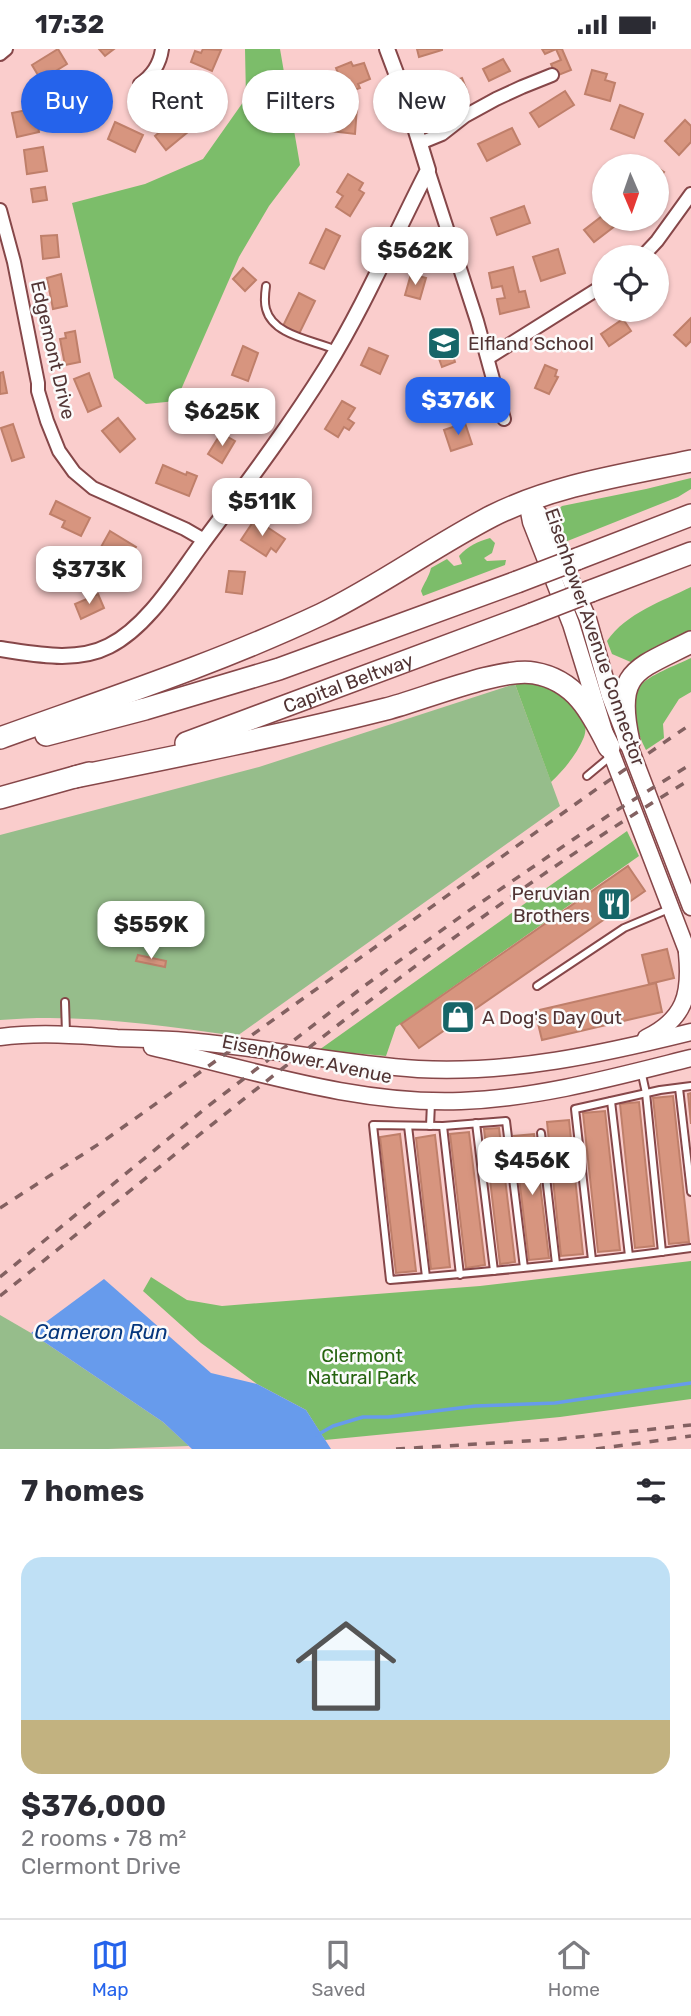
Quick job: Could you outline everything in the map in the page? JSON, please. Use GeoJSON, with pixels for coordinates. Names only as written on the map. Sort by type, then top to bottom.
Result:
{"type":"FeatureCollection","features":[{"type":"Feature","properties":{"kind":"highway"},"geometry":{"type":"LineString","coordinates":[[0,738],[197,667],[286,630],[361,593],[492,517],[527,501],[567,488],[691,461]]}},
{"type":"Feature","properties":{"kind":"highway","name":"Capital Beltway"},"geometry":{"type":"LineString","coordinates":[[0,746],[145,709],[279,669],[691,515]]}},
{"type":"Feature","properties":{"kind":"highway","name":"Capital Beltway"},"geometry":{"type":"LineString","coordinates":[[0,798],[198,739],[691,553]]}},
{"type":"Feature","properties":{"kind":"highway"},"geometry":{"type":"LineString","coordinates":[[617,748],[624,695],[632,676],[646,664],[691,642]]}},
{"type":"Feature","properties":{"kind":"highway"},"geometry":{"type":"LineString","coordinates":[[75,777],[300,731],[409,703],[473,683],[519,673],[549,677],[575,692],[617,748]]}},
{"type":"Feature","properties":{"kind":"main road","name":"Eisenhower Avenue Connector"},"geometry":{"type":"LineString","coordinates":[[527,501],[547,528],[588,619],[610,696],[617,748],[689,956],[690,978],[682,1008],[674,1020],[663,1029],[627,1048]]}},
{"type":"Feature","properties":{"kind":"main road","name":"Eisenhower Avenue Connector"},"geometry":{"type":"LineString","coordinates":[[617,748],[691,907]]}},
{"type":"Feature","properties":{"kind":"main road","name":"Eisenhower Avenue"},"geometry":{"type":"LineString","coordinates":[[0,1037],[66,1035],[186,1041],[363,1064],[441,1070],[531,1065],[627,1048],[691,1033]]}},
{"type":"Feature","properties":{"kind":"main road","name":"Eisenhower Avenue"},"geometry":{"type":"LineString","coordinates":[[123,1038],[321,1087],[374,1097],[431,1101],[512,1097],[691,1058]]}},
{"type":"Feature","properties":{"kind":"street"},"geometry":{"type":"LineString","coordinates":[[0,54],[6,49]]}},
{"type":"Feature","properties":{"kind":"street"},"geometry":{"type":"LineString","coordinates":[[154,70],[162,49]]}},
{"type":"Feature","properties":{"kind":"street"},"geometry":{"type":"LineString","coordinates":[[387,49],[420,143],[505,419]]}},
{"type":"Feature","properties":{"kind":"street"},"geometry":{"type":"LineString","coordinates":[[420,143],[442,134],[496,99],[552,75]]}},
{"type":"Feature","properties":{"kind":"street"},"geometry":{"type":"LineString","coordinates":[[0,649],[71,656],[92,653],[111,646],[145,618],[295,414],[336,350],[428,170]]}},
{"type":"Feature","properties":{"kind":"street"},"geometry":{"type":"LineString","coordinates":[[653,245],[691,194]]}},
{"type":"Feature","properties":{"kind":"street","name":"Edgemont Drive"},"geometry":{"type":"LineString","coordinates":[[0,210],[14,262],[38,391],[47,421],[65,461],[93,488],[204,540]]}},
{"type":"Feature","properties":{"kind":"street"},"geometry":{"type":"LineString","coordinates":[[488,358],[592,293]]}},
{"type":"Feature","properties":{"kind":"lane"},"geometry":{"type":"LineString","coordinates":[[265,286],[265,307],[273,323],[298,338],[319,342],[336,350]]}},
{"type":"Feature","properties":{"kind":"lane"},"geometry":{"type":"LineString","coordinates":[[587,776],[617,748]]}},
{"type":"Feature","properties":{"kind":"lane"},"geometry":{"type":"LineString","coordinates":[[537,986],[624,927],[671,908]]}},
{"type":"Feature","properties":{"kind":"lane"},"geometry":{"type":"LineString","coordinates":[[65,1002],[66,1035]]}},
{"type":"Feature","properties":{"kind":"lane"},"geometry":{"type":"LineString","coordinates":[[641,1070],[646,1093],[662,1252]]}},
{"type":"Feature","properties":{"kind":"lane"},"geometry":{"type":"LineString","coordinates":[[592,1260],[575,1109],[691,1086]]}},
{"type":"Feature","properties":{"kind":"lane"},"geometry":{"type":"LineString","coordinates":[[679,1088],[691,1192]]}},
{"type":"Feature","properties":{"kind":"lane"},"geometry":{"type":"LineString","coordinates":[[430,1126],[431,1101]]}},
{"type":"Feature","properties":{"kind":"lane"},"geometry":{"type":"LineString","coordinates":[[611,1101],[629,1257]]}},
{"type":"Feature","properties":{"kind":"lane"},"geometry":{"type":"LineString","coordinates":[[524,1268],[506,1121],[443,1126],[373,1125],[390,1280],[460,1275],[629,1257],[691,1248]]}},
{"type":"Feature","properties":{"kind":"lane"},"geometry":{"type":"LineString","coordinates":[[476,1123],[494,1271]]}},
{"type":"Feature","properties":{"kind":"lane"},"geometry":{"type":"LineString","coordinates":[[408,1126],[426,1277]]}},
{"type":"Feature","properties":{"kind":"lane"},"geometry":{"type":"LineString","coordinates":[[443,1126],[460,1275]]}},
{"type":"Feature","properties":{"kind":"lane"},"geometry":{"type":"LineString","coordinates":[[541,1133],[556,1264]]}},
{"type":"Feature","properties":{"kind":"green space"},"geometry":{"type":"Polygon","coordinates":[[[245,49],[280,49],[284,70],[245,70],[245,49]]]}},
{"type":"Feature","properties":{"kind":"green space"},"geometry":{"type":"Polygon","coordinates":[[[242,104],[242,133],[294,133],[300,165],[269,206],[239,257],[176,401],[146,404],[114,378],[72,203],[145,184],[203,159],[221,133],[228,133],[228,124],[242,104]]]}},
{"type":"Feature","properties":{"kind":"green space"},"geometry":{"type":"Polygon","coordinates":[[[691,478],[691,489],[678,497],[565,542],[554,513],[562,506],[691,478]]]}},
{"type":"Feature","properties":{"kind":"green space"},"geometry":{"type":"Polygon","coordinates":[[[490,538],[495,543],[492,553],[484,558],[487,561],[506,560],[505,565],[423,596],[421,591],[431,568],[447,559],[454,566],[462,564],[459,556],[462,553],[490,538]]]}},
{"type":"Feature","properties":{"kind":"green space"},"geometry":{"type":"Polygon","coordinates":[[[691,587],[691,630],[633,663],[612,654],[607,641],[624,623],[691,587]]]}},
{"type":"Feature","properties":{"kind":"green space"},"geometry":{"type":"Polygon","coordinates":[[[691,658],[691,692],[679,699],[663,724],[664,738],[646,750],[633,710],[635,694],[649,678],[691,658]]]}},
{"type":"Feature","properties":{"kind":"green space"},"geometry":{"type":"Polygon","coordinates":[[[515,684],[560,806],[237,1036],[89,1019],[0,1020],[0,835],[259,767],[515,684]]]}},
{"type":"Feature","properties":{"kind":"green space"},"geometry":{"type":"Polygon","coordinates":[[[515,684],[534,684],[554,692],[572,703],[583,719],[585,728],[581,743],[570,761],[551,782],[515,684]]]}},
{"type":"Feature","properties":{"kind":"green space"},"geometry":{"type":"Polygon","coordinates":[[[627,831],[639,856],[396,1027],[386,1056],[319,1050],[627,831]]]}},
{"type":"Feature","properties":{"kind":"green space","name":"Clermont Natural Park"},"geometry":{"type":"Polygon","coordinates":[[[691,1261],[691,1399],[560,1417],[325,1440],[306,1410],[257,1384],[201,1343],[143,1291],[151,1277],[187,1300],[222,1306],[480,1286],[691,1261]]]}},
{"type":"Feature","properties":{"kind":"green space"},"geometry":{"type":"Polygon","coordinates":[[[0,1315],[163,1422],[189,1446],[0,1449],[0,1315]]]}},
{"type":"Feature","properties":{"kind":"water","name":"Cameron Run"},"geometry":{"type":"Polygon","coordinates":[[[104,1279],[211,1373],[257,1384],[306,1410],[331,1449],[192,1449],[163,1422],[31,1333],[104,1279]]]}},
{"type":"Feature","properties":{"kind":"building"},"geometry":{"type":"Polygon","coordinates":[[[58,49],[67,64],[57,70],[35,70],[32,65],[58,49]]]}},
{"type":"Feature","properties":{"kind":"building"},"geometry":{"type":"Polygon","coordinates":[[[99,49],[114,49],[105,56],[99,49]]]}},
{"type":"Feature","properties":{"kind":"building"},"geometry":{"type":"Polygon","coordinates":[[[203,49],[221,50],[212,70],[191,62],[195,51],[201,53],[203,49]]]}},
{"type":"Feature","properties":{"kind":"building"},"geometry":{"type":"Polygon","coordinates":[[[417,49],[442,49],[442,50],[419,57],[417,49]]]}},
{"type":"Feature","properties":{"kind":"building"},"geometry":{"type":"Polygon","coordinates":[[[542,49],[556,49],[545,54],[542,49]]]}},
{"type":"Feature","properties":{"kind":"building"},"geometry":{"type":"Polygon","coordinates":[[[556,49],[562,49],[571,70],[556,76],[551,64],[561,60],[556,49]]]}},
{"type":"Feature","properties":{"kind":"building"},"geometry":{"type":"Polygon","coordinates":[[[503,59],[510,71],[489,81],[483,69],[503,59]]]}},
{"type":"Feature","properties":{"kind":"building"},"geometry":{"type":"Polygon","coordinates":[[[351,62],[353,66],[364,63],[370,79],[359,84],[359,70],[336,68],[351,62]]]}},
{"type":"Feature","properties":{"kind":"building"},"geometry":{"type":"Polygon","coordinates":[[[592,70],[607,74],[605,80],[615,83],[610,101],[585,94],[592,70]]]}},
{"type":"Feature","properties":{"kind":"building"},"geometry":{"type":"Polygon","coordinates":[[[565,91],[574,105],[539,127],[530,113],[565,91]]]}},
{"type":"Feature","properties":{"kind":"building"},"geometry":{"type":"Polygon","coordinates":[[[620,105],[643,114],[634,138],[611,129],[620,105]]]}},
{"type":"Feature","properties":{"kind":"building"},"geometry":{"type":"Polygon","coordinates":[[[21,111],[21,133],[35,133],[17,137],[12,113],[21,111]]]}},
{"type":"Feature","properties":{"kind":"building"},"geometry":{"type":"Polygon","coordinates":[[[685,120],[691,126],[691,142],[679,155],[665,141],[685,120]]]}},
{"type":"Feature","properties":{"kind":"building"},"geometry":{"type":"Polygon","coordinates":[[[115,122],[127,128],[127,133],[143,135],[135,152],[108,139],[113,133],[115,122]]]}},
{"type":"Feature","properties":{"kind":"building"},"geometry":{"type":"Polygon","coordinates":[[[512,128],[520,144],[487,161],[478,144],[512,128]]]}},
{"type":"Feature","properties":{"kind":"building"},"geometry":{"type":"Polygon","coordinates":[[[159,133],[187,133],[166,150],[155,136],[159,133]]]}},
{"type":"Feature","properties":{"kind":"building"},"geometry":{"type":"Polygon","coordinates":[[[43,147],[47,171],[27,174],[24,150],[43,147]]]}},
{"type":"Feature","properties":{"kind":"building"},"geometry":{"type":"Polygon","coordinates":[[[348,174],[363,183],[359,190],[364,193],[350,216],[336,207],[343,196],[337,192],[348,174]]]}},
{"type":"Feature","properties":{"kind":"building"},"geometry":{"type":"Polygon","coordinates":[[[45,187],[47,200],[33,202],[31,189],[45,187]]]}},
{"type":"Feature","properties":{"kind":"building"},"geometry":{"type":"Polygon","coordinates":[[[524,206],[530,223],[497,235],[491,218],[524,206]]]}},
{"type":"Feature","properties":{"kind":"building"},"geometry":{"type":"Polygon","coordinates":[[[592,224],[592,231],[608,231],[594,242],[584,230],[592,224]]]}},
{"type":"Feature","properties":{"kind":"building"},"geometry":{"type":"Polygon","coordinates":[[[326,229],[340,236],[324,269],[310,263],[326,229]]]}},
{"type":"Feature","properties":{"kind":"building"},"geometry":{"type":"Polygon","coordinates":[[[57,235],[59,257],[43,259],[41,236],[57,235]]]}},
{"type":"Feature","properties":{"kind":"building"},"geometry":{"type":"Polygon","coordinates":[[[558,249],[565,273],[541,281],[533,257],[558,249]]]}},
{"type":"Feature","properties":{"kind":"building"},"geometry":{"type":"Polygon","coordinates":[[[513,267],[519,292],[525,291],[529,307],[500,314],[497,299],[505,298],[502,286],[492,288],[489,273],[513,267]]]}},
{"type":"Feature","properties":{"kind":"building"},"geometry":{"type":"Polygon","coordinates":[[[243,268],[256,280],[245,291],[233,279],[243,268]]]}},
{"type":"Feature","properties":{"kind":"building"},"geometry":{"type":"Polygon","coordinates":[[[61,274],[67,306],[53,309],[47,278],[61,274]]]}},
{"type":"Feature","properties":{"kind":"building"},"geometry":{"type":"Polygon","coordinates":[[[411,274],[426,278],[420,299],[405,295],[411,274]]]}},
{"type":"Feature","properties":{"kind":"building"},"geometry":{"type":"Polygon","coordinates":[[[299,293],[315,301],[298,336],[282,328],[299,293]]]}},
{"type":"Feature","properties":{"kind":"building"},"geometry":{"type":"Polygon","coordinates":[[[691,318],[691,341],[686,346],[674,335],[691,318]]]}},
{"type":"Feature","properties":{"kind":"building"},"geometry":{"type":"Polygon","coordinates":[[[619,322],[625,322],[631,331],[609,346],[601,334],[619,322]]]}},
{"type":"Feature","properties":{"kind":"building"},"geometry":{"type":"Polygon","coordinates":[[[75,331],[80,362],[65,365],[60,339],[66,338],[65,333],[75,331]]]}},
{"type":"Feature","properties":{"kind":"building"},"geometry":{"type":"Polygon","coordinates":[[[445,331],[455,362],[442,367],[431,336],[445,331]]]}},
{"type":"Feature","properties":{"kind":"building"},"geometry":{"type":"Polygon","coordinates":[[[243,346],[258,353],[248,381],[232,375],[243,346]]]}},
{"type":"Feature","properties":{"kind":"building"},"geometry":{"type":"Polygon","coordinates":[[[369,348],[388,356],[380,374],[361,365],[369,348]]]}},
{"type":"Feature","properties":{"kind":"building"},"geometry":{"type":"Polygon","coordinates":[[[545,365],[557,370],[555,376],[558,377],[549,394],[535,388],[545,365]]]}},
{"type":"Feature","properties":{"kind":"building"},"geometry":{"type":"Polygon","coordinates":[[[3,372],[7,393],[0,394],[0,373],[3,372]]]}},
{"type":"Feature","properties":{"kind":"building"},"geometry":{"type":"Polygon","coordinates":[[[89,373],[101,406],[88,412],[74,379],[89,373]]]}},
{"type":"Feature","properties":{"kind":"building"},"geometry":{"type":"Polygon","coordinates":[[[342,401],[355,408],[348,419],[354,423],[349,430],[344,427],[338,437],[325,429],[342,401]]]}},
{"type":"Feature","properties":{"kind":"building"},"geometry":{"type":"Polygon","coordinates":[[[118,418],[135,439],[120,452],[102,431],[118,418]]]}},
{"type":"Feature","properties":{"kind":"building"},"geometry":{"type":"Polygon","coordinates":[[[465,423],[472,444],[451,451],[444,430],[465,423]]]}},
{"type":"Feature","properties":{"kind":"building"},"geometry":{"type":"Polygon","coordinates":[[[13,424],[24,457],[12,461],[1,428],[13,424]]]}},
{"type":"Feature","properties":{"kind":"building"},"geometry":{"type":"Polygon","coordinates":[[[221,433],[235,441],[222,463],[208,454],[221,433]]]}},
{"type":"Feature","properties":{"kind":"building"},"geometry":{"type":"Polygon","coordinates":[[[163,465],[186,475],[187,472],[197,476],[189,496],[156,483],[163,465]]]}},
{"type":"Feature","properties":{"kind":"building"},"geometry":{"type":"Polygon","coordinates":[[[283,484],[295,493],[282,510],[271,501],[283,484]]]}},
{"type":"Feature","properties":{"kind":"building"},"geometry":{"type":"Polygon","coordinates":[[[56,501],[90,518],[81,536],[62,527],[65,521],[50,514],[56,501]]]}},
{"type":"Feature","properties":{"kind":"building"},"geometry":{"type":"Polygon","coordinates":[[[255,519],[285,539],[276,552],[271,548],[266,556],[241,540],[255,519]]]}},
{"type":"Feature","properties":{"kind":"building"},"geometry":{"type":"Polygon","coordinates":[[[110,531],[136,547],[129,562],[101,547],[110,531]]]}},
{"type":"Feature","properties":{"kind":"building"},"geometry":{"type":"Polygon","coordinates":[[[229,571],[245,572],[242,594],[226,592],[229,571]]]}},
{"type":"Feature","properties":{"kind":"building"},"geometry":{"type":"Polygon","coordinates":[[[98,594],[104,608],[81,619],[75,604],[98,594]]]}},
{"type":"Feature","properties":{"kind":"building"},"geometry":{"type":"Polygon","coordinates":[[[628,866],[645,891],[419,1048],[401,1024],[628,866]]]}},
{"type":"Feature","properties":{"kind":"building"},"geometry":{"type":"Polygon","coordinates":[[[667,949],[674,978],[649,984],[642,955],[667,949]]]}},
{"type":"Feature","properties":{"kind":"building"},"geometry":{"type":"Polygon","coordinates":[[[138,955],[166,961],[165,967],[136,961],[138,955]]]}},
{"type":"Feature","properties":{"kind":"building"},"geometry":{"type":"Polygon","coordinates":[[[656,983],[662,1012],[542,1040],[535,1011],[656,983]]]}},
{"type":"Feature","properties":{"kind":"building"},"geometry":{"type":"Polygon","coordinates":[[[691,1093],[691,1124],[688,1094],[691,1093]]]}},
{"type":"Feature","properties":{"kind":"building"},"geometry":{"type":"Polygon","coordinates":[[[673,1096],[689,1242],[669,1244],[653,1098],[673,1096]]]}},
{"type":"Feature","properties":{"kind":"building"},"geometry":{"type":"Polygon","coordinates":[[[639,1102],[654,1246],[635,1248],[620,1104],[639,1102]]]}},
{"type":"Feature","properties":{"kind":"building"},"geometry":{"type":"Polygon","coordinates":[[[605,1111],[620,1250],[598,1252],[583,1113],[605,1111]]]}},
{"type":"Feature","properties":{"kind":"building"},"geometry":{"type":"Polygon","coordinates":[[[569,1120],[583,1254],[561,1256],[547,1122],[569,1120]]]}},
{"type":"Feature","properties":{"kind":"building"},"geometry":{"type":"Polygon","coordinates":[[[499,1128],[515,1262],[500,1264],[484,1129],[499,1128]]]}},
{"type":"Feature","properties":{"kind":"building"},"geometry":{"type":"Polygon","coordinates":[[[469,1132],[485,1265],[466,1268],[450,1134],[469,1132]]]}},
{"type":"Feature","properties":{"kind":"building"},"geometry":{"type":"Polygon","coordinates":[[[400,1134],[416,1271],[396,1273],[380,1137],[400,1134]]]}},
{"type":"Feature","properties":{"kind":"building"},"geometry":{"type":"Polygon","coordinates":[[[534,1134],[549,1258],[529,1260],[514,1136],[534,1134]]]}},
{"type":"Feature","properties":{"kind":"building"},"geometry":{"type":"Polygon","coordinates":[[[435,1135],[450,1267],[431,1269],[416,1138],[435,1135]]]}},
{"type":"Feature","properties":{"kind":"waterway"},"geometry":{"type":"LineString","coordinates":[[317,1435],[333,1426],[363,1417],[388,1417],[475,1406],[555,1403],[691,1383]]}},
{"type":"Feature","properties":{"kind":"railway"},"geometry":{"type":"LineString","coordinates":[[0,1208],[105,1140],[691,724]]}},
{"type":"Feature","properties":{"kind":"railway"},"geometry":{"type":"LineString","coordinates":[[0,1277],[207,1107],[367,984],[609,815],[691,764]]}},
{"type":"Feature","properties":{"kind":"railway"},"geometry":{"type":"LineString","coordinates":[[0,1296],[252,1093],[423,961],[510,897],[691,779]]}},
{"type":"Feature","properties":{"kind":"railway"},"geometry":{"type":"LineString","coordinates":[[396,1449],[560,1439],[691,1425]]}},
{"type":"Feature","properties":{"kind":"railway"},"geometry":{"type":"LineString","coordinates":[[596,1449],[691,1436]]}},
{"type":"Feature","properties":{"kind":"place","name":"Elfland School"},"geometry":{"type":"Point","coordinates":[444,343]}},
{"type":"Feature","properties":{"kind":"place","name":"Peruvian Brothers"},"geometry":{"type":"Point","coordinates":[614,904]}},
{"type":"Feature","properties":{"kind":"place","name":"A Dog's Day Out"},"geometry":{"type":"Point","coordinates":[458,1017]}}]}
